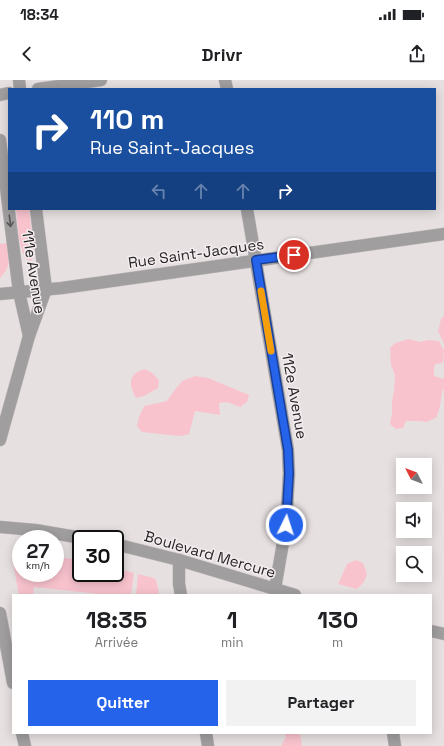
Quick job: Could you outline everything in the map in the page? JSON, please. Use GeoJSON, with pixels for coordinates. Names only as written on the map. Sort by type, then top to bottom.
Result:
{"type":"FeatureCollection","features":[{"type":"Feature","properties":{"kind":"street"},"geometry":{"type":"LineString","coordinates":[[45,88],[101,80]]}},
{"type":"Feature","properties":{"kind":"street","name":"111e Avenue"},"geometry":{"type":"LineString","coordinates":[[0,140],[8,201]]}},
{"type":"Feature","properties":{"kind":"street","name":"111e Avenue"},"geometry":{"type":"LineString","coordinates":[[9,210],[20,292],[29,336]]}},
{"type":"Feature","properties":{"kind":"street","name":"111e Avenue"},"geometry":{"type":"LineString","coordinates":[[0,440],[29,336],[46,289],[36,210]]}},
{"type":"Feature","properties":{"kind":"street","name":"112e Avenue"},"geometry":{"type":"LineString","coordinates":[[247,210],[288,450],[289,474],[286,525],[275,589]]}},
{"type":"Feature","properties":{"kind":"street","name":"Rue Saint-Jacques"},"geometry":{"type":"LineString","coordinates":[[0,294],[46,289],[444,234]]}},
{"type":"Feature","properties":{"kind":"street"},"geometry":{"type":"LineString","coordinates":[[0,527],[35,530],[72,536]]}},
{"type":"Feature","properties":{"kind":"street","name":"Boulevard Mercure"},"geometry":{"type":"LineString","coordinates":[[124,546],[179,560],[292,594]]}},
{"type":"Feature","properties":{"kind":"street"},"geometry":{"type":"LineString","coordinates":[[179,560],[179,584],[181,594]]}},
{"type":"Feature","properties":{"kind":"street"},"geometry":{"type":"LineString","coordinates":[[0,613],[12,678]]}},
{"type":"Feature","properties":{"kind":"street"},"geometry":{"type":"LineString","coordinates":[[432,631],[444,634]]}},
{"type":"Feature","properties":{"kind":"street"},"geometry":{"type":"LineString","coordinates":[[22,734],[25,746]]}},
{"type":"Feature","properties":{"kind":"street"},"geometry":{"type":"LineString","coordinates":[[206,734],[208,746]]}},
{"type":"Feature","properties":{"kind":"street"},"geometry":{"type":"LineString","coordinates":[[393,734],[395,746]]}},
{"type":"Feature","properties":{"kind":"shaded area"},"geometry":{"type":"Polygon","coordinates":[[[16,210],[29,210],[34,256],[30,261],[26,259],[23,254],[16,210]]]}},
{"type":"Feature","properties":{"kind":"shaded area"},"geometry":{"type":"Polygon","coordinates":[[[7,243],[9,262],[4,274],[0,278],[0,244],[7,243]]]}},
{"type":"Feature","properties":{"kind":"shaded area"},"geometry":{"type":"Polygon","coordinates":[[[444,316],[444,344],[438,331],[441,319],[444,316]]]}},
{"type":"Feature","properties":{"kind":"shaded area"},"geometry":{"type":"Polygon","coordinates":[[[409,339],[420,342],[428,340],[439,341],[444,351],[443,363],[435,364],[434,376],[444,379],[444,389],[436,418],[426,422],[406,421],[403,428],[396,429],[390,424],[395,375],[391,365],[390,348],[395,343],[409,339]]]}},
{"type":"Feature","properties":{"kind":"shaded area"},"geometry":{"type":"Polygon","coordinates":[[[145,369],[159,380],[158,388],[144,396],[136,398],[131,382],[133,376],[137,372],[145,369]]]}},
{"type":"Feature","properties":{"kind":"shaded area"},"geometry":{"type":"Polygon","coordinates":[[[195,376],[208,378],[249,395],[247,402],[240,407],[227,402],[219,403],[220,415],[195,411],[189,434],[182,436],[142,432],[137,426],[144,406],[167,401],[182,381],[195,376]]]}},
{"type":"Feature","properties":{"kind":"shaded area"},"geometry":{"type":"Polygon","coordinates":[[[64,558],[72,559],[72,582],[124,582],[124,570],[134,573],[131,594],[100,594],[34,587],[33,594],[19,594],[17,582],[64,582],[64,558]]]}},
{"type":"Feature","properties":{"kind":"shaded area"},"geometry":{"type":"Polygon","coordinates":[[[356,560],[363,563],[367,574],[364,582],[357,589],[338,584],[347,564],[356,560]]]}},
{"type":"Feature","properties":{"kind":"shaded area"},"geometry":{"type":"Polygon","coordinates":[[[138,574],[154,578],[156,580],[159,593],[136,594],[138,574]]]}},
{"type":"Feature","properties":{"kind":"shaded area"},"geometry":{"type":"Polygon","coordinates":[[[284,734],[300,734],[302,746],[281,746],[286,737],[284,734]]]}},
{"type":"Feature","properties":{"kind":"slow traffic"},"geometry":{"type":"LineString","coordinates":[[261,291],[271,351]]}},
{"type":"Feature","properties":{"kind":"route"},"geometry":{"type":"LineString","coordinates":[[286,525],[289,494],[288,450],[256,260],[294,255]]}}]}
